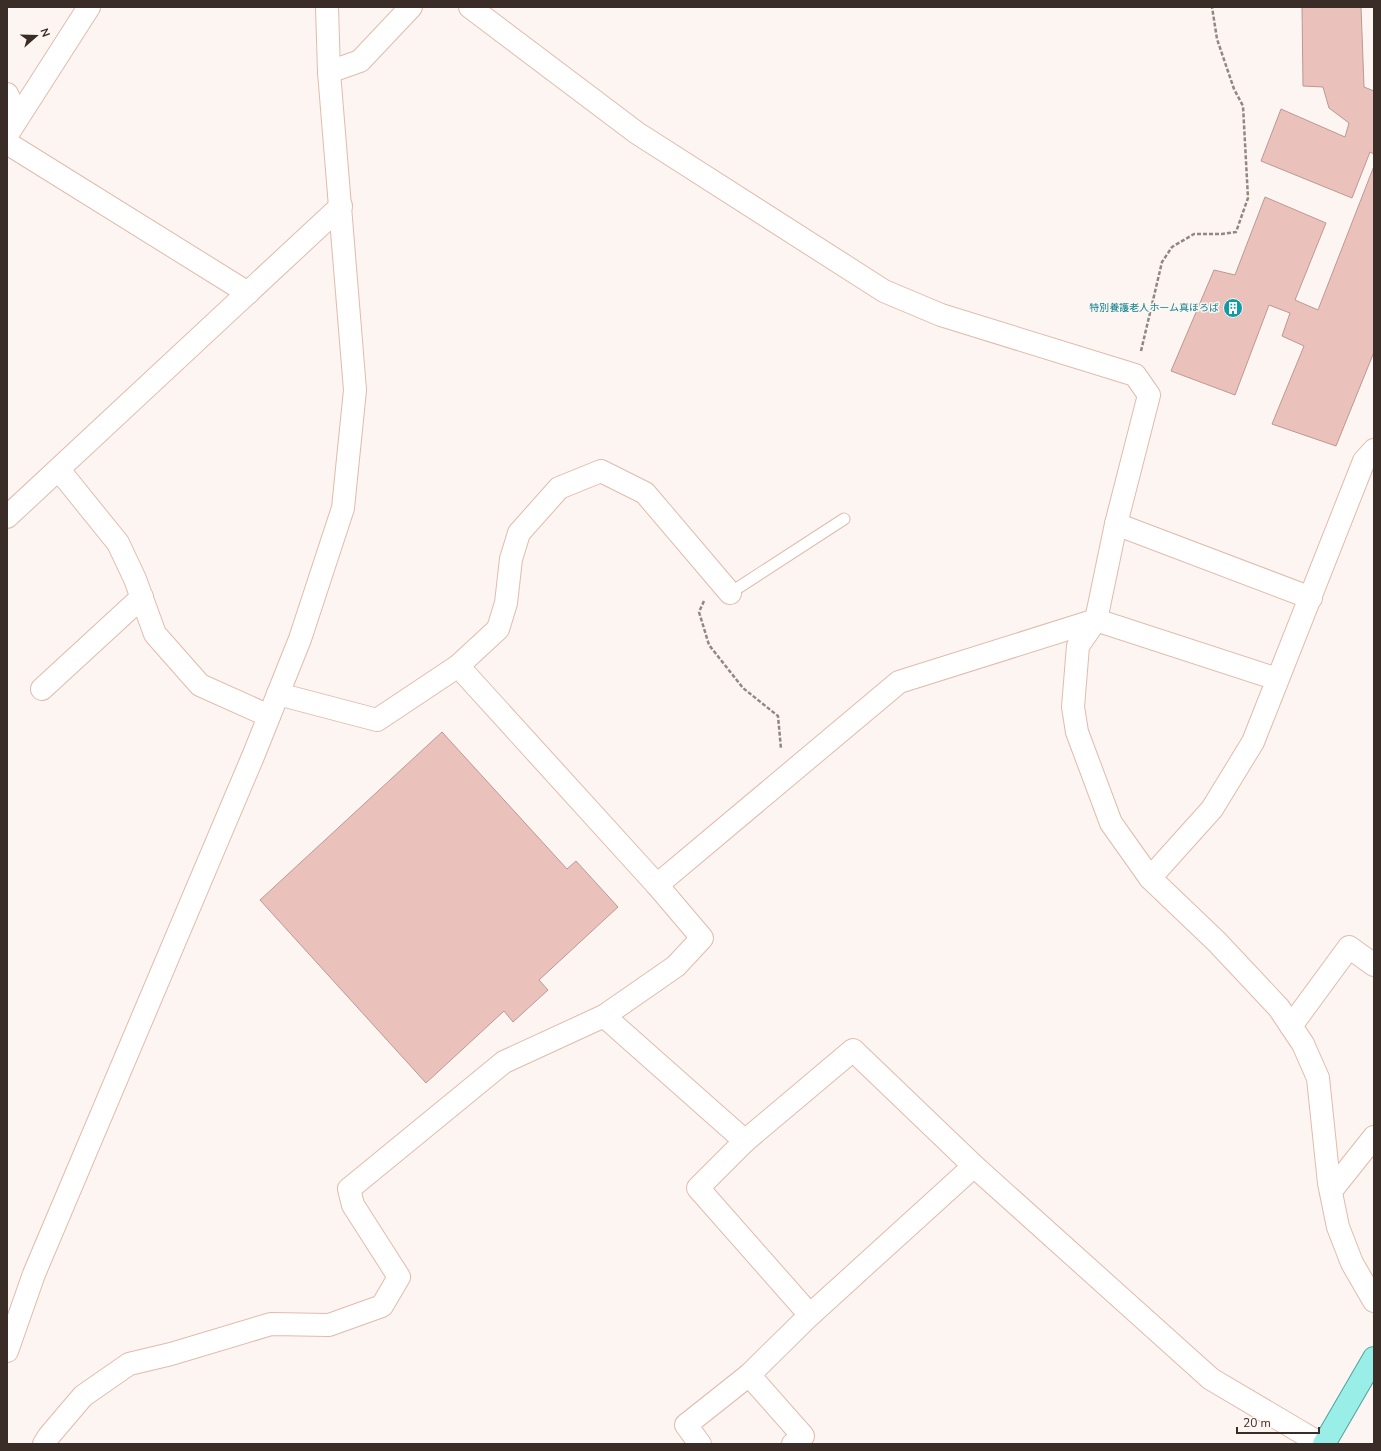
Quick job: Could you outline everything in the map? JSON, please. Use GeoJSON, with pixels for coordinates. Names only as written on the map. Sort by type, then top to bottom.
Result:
{"type":"FeatureCollection","features":[{"type":"Feature","properties":{"kind":"main road"},"geometry":{"type":"LineString","coordinates":[[1324,1444],[1374,1358]]}},
{"type":"Feature","properties":{"kind":"street"},"geometry":{"type":"LineString","coordinates":[[7,135],[88,7]]}},
{"type":"Feature","properties":{"kind":"street"},"geometry":{"type":"LineString","coordinates":[[7,1351],[34,1274],[300,639],[343,508],[355,390],[329,72],[327,7]]}},
{"type":"Feature","properties":{"kind":"street"},"geometry":{"type":"LineString","coordinates":[[329,72],[360,61],[411,7]]}},
{"type":"Feature","properties":{"kind":"street"},"geometry":{"type":"LineString","coordinates":[[470,7],[637,133],[884,291],[941,315],[1136,375],[1149,395],[1116,524],[1096,620],[1078,646],[1073,706],[1077,732],[1110,823],[1150,878],[1222,947],[1279,1008],[1303,1044],[1318,1078],[1330,1191],[1338,1228],[1352,1263],[1374,1301]]}},
{"type":"Feature","properties":{"kind":"street"},"geometry":{"type":"LineString","coordinates":[[7,94],[18,117]]}},
{"type":"Feature","properties":{"kind":"street"},"geometry":{"type":"LineString","coordinates":[[7,143],[248,292]]}},
{"type":"Feature","properties":{"kind":"street"},"geometry":{"type":"LineString","coordinates":[[7,517],[341,206]]}},
{"type":"Feature","properties":{"kind":"street"},"geometry":{"type":"LineString","coordinates":[[1150,878],[1212,809],[1253,742],[1364,461],[1374,450]]}},
{"type":"Feature","properties":{"kind":"street"},"geometry":{"type":"LineString","coordinates":[[59,470],[118,543],[142,597],[155,634],[200,685],[269,716]]}},
{"type":"Feature","properties":{"kind":"street"},"geometry":{"type":"LineString","coordinates":[[278,694],[377,720],[458,666],[498,629],[506,603],[511,559],[519,533],[559,488],[601,471],[645,493],[730,593]]}},
{"type":"Feature","properties":{"kind":"street"},"geometry":{"type":"LineString","coordinates":[[1116,524],[1311,598]]}},
{"type":"Feature","properties":{"kind":"street"},"geometry":{"type":"LineString","coordinates":[[42,689],[142,597]]}},
{"type":"Feature","properties":{"kind":"street"},"geometry":{"type":"LineString","coordinates":[[657,885],[899,682],[1096,620],[1277,679]]}},
{"type":"Feature","properties":{"kind":"street"},"geometry":{"type":"LineString","coordinates":[[44,1444],[48,1436],[83,1396],[129,1364],[171,1354],[271,1324],[329,1325],[382,1306],[399,1277],[353,1205],[349,1189],[504,1062],[604,1016],[676,966],[702,938],[657,885],[458,666]]}},
{"type":"Feature","properties":{"kind":"street"},"geometry":{"type":"LineString","coordinates":[[1291,1026],[1349,947],[1374,965]]}},
{"type":"Feature","properties":{"kind":"street"},"geometry":{"type":"LineString","coordinates":[[604,1016],[745,1141]]}},
{"type":"Feature","properties":{"kind":"street"},"geometry":{"type":"LineString","coordinates":[[810,1316],[698,1188],[745,1141],[853,1050],[974,1166],[1211,1378],[1321,1444]]}},
{"type":"Feature","properties":{"kind":"street"},"geometry":{"type":"LineString","coordinates":[[1330,1191],[1374,1137]]}},
{"type":"Feature","properties":{"kind":"street"},"geometry":{"type":"LineString","coordinates":[[700,1444],[686,1425],[749,1375],[810,1316],[974,1166]]}},
{"type":"Feature","properties":{"kind":"street"},"geometry":{"type":"LineString","coordinates":[[749,1375],[803,1436],[793,1444]]}},
{"type":"Feature","properties":{"kind":"lane"},"geometry":{"type":"LineString","coordinates":[[730,593],[844,519]]}},
{"type":"Feature","properties":{"kind":"path"},"geometry":{"type":"LineString","coordinates":[[1136,375],[1162,262],[1172,247],[1194,234],[1222,234],[1236,232],[1248,198],[1244,106],[1234,88],[1217,39],[1212,7]]}},
{"type":"Feature","properties":{"kind":"path"},"geometry":{"type":"LineString","coordinates":[[715,575],[699,612],[709,645],[743,688],[778,716],[784,778]]}},
{"type":"Feature","properties":{"kind":"building"},"geometry":{"type":"Polygon","coordinates":[[[1302,7],[1361,7],[1364,87],[1374,91],[1374,154],[1370,152],[1352,198],[1261,161],[1281,109],[1345,137],[1349,123],[1329,108],[1323,87],[1303,86],[1302,7]]]}},
{"type":"Feature","properties":{"kind":"building","name":"特別養護老人ホーム真ほろば"},"geometry":{"type":"Polygon","coordinates":[[[1374,166],[1374,352],[1336,446],[1272,424],[1304,346],[1282,336],[1290,313],[1269,305],[1235,395],[1171,371],[1214,270],[1235,275],[1265,197],[1326,223],[1295,300],[1318,310],[1374,166]]]}},
{"type":"Feature","properties":{"kind":"building"},"geometry":{"type":"Polygon","coordinates":[[[442,732],[567,869],[576,861],[618,907],[539,980],[548,990],[513,1022],[504,1011],[426,1083],[260,900],[442,732]]]}},
{"type":"Feature","properties":{"kind":"place","name":"特別養護老人ホーム真ほろば"},"geometry":{"type":"Point","coordinates":[1233,308]}}]}
